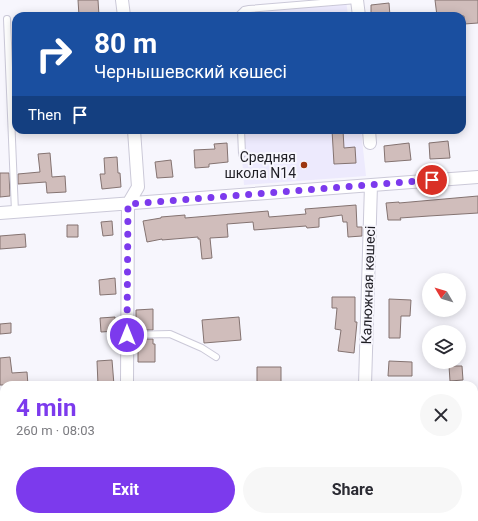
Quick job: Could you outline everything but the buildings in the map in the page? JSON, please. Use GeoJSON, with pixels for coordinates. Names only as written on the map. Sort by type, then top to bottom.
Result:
{"type":"FeatureCollection","features":[{"type":"Feature","properties":{"kind":"street"},"geometry":{"type":"LineString","coordinates":[[122,0],[124,12]]}},
{"type":"Feature","properties":{"kind":"street"},"geometry":{"type":"LineString","coordinates":[[357,0],[358,12]]}},
{"type":"Feature","properties":{"kind":"street"},"geometry":{"type":"LineString","coordinates":[[127,381],[128,204],[138,187],[134,134]]}},
{"type":"Feature","properties":{"kind":"street"},"geometry":{"type":"LineString","coordinates":[[369,134],[370,143]]}},
{"type":"Feature","properties":{"kind":"street"},"geometry":{"type":"LineString","coordinates":[[0,213],[478,177]]}},
{"type":"Feature","properties":{"kind":"street","name":"Калюжная көшесі"},"geometry":{"type":"LineString","coordinates":[[365,381],[371,185]]}},
{"type":"Feature","properties":{"kind":"lane"},"geometry":{"type":"LineString","coordinates":[[242,12],[249,8],[357,0]]}},
{"type":"Feature","properties":{"kind":"lane"},"geometry":{"type":"LineString","coordinates":[[6,19],[15,212]]}},
{"type":"Feature","properties":{"kind":"lane"},"geometry":{"type":"LineString","coordinates":[[241,134],[242,154]]}},
{"type":"Feature","properties":{"kind":"lane"},"geometry":{"type":"LineString","coordinates":[[127,335],[170,334],[202,348],[216,357]]}},
{"type":"Feature","properties":{"kind":"shaded area"},"geometry":{"type":"Polygon","coordinates":[[[346,0],[348,12],[260,12],[346,0]]]}},
{"type":"Feature","properties":{"kind":"shaded area","name":"Средняя школа N14"},"geometry":{"type":"Polygon","coordinates":[[[240,134],[361,134],[366,176],[244,185],[240,134]]]}},
{"type":"Feature","properties":{"kind":"place","name":"Средняя школа N14"},"geometry":{"type":"Point","coordinates":[304,165]}},
{"type":"Feature","properties":{"kind":"route"},"geometry":{"type":"LineString","coordinates":[[127,335],[128,204],[432,180]]}}]}
